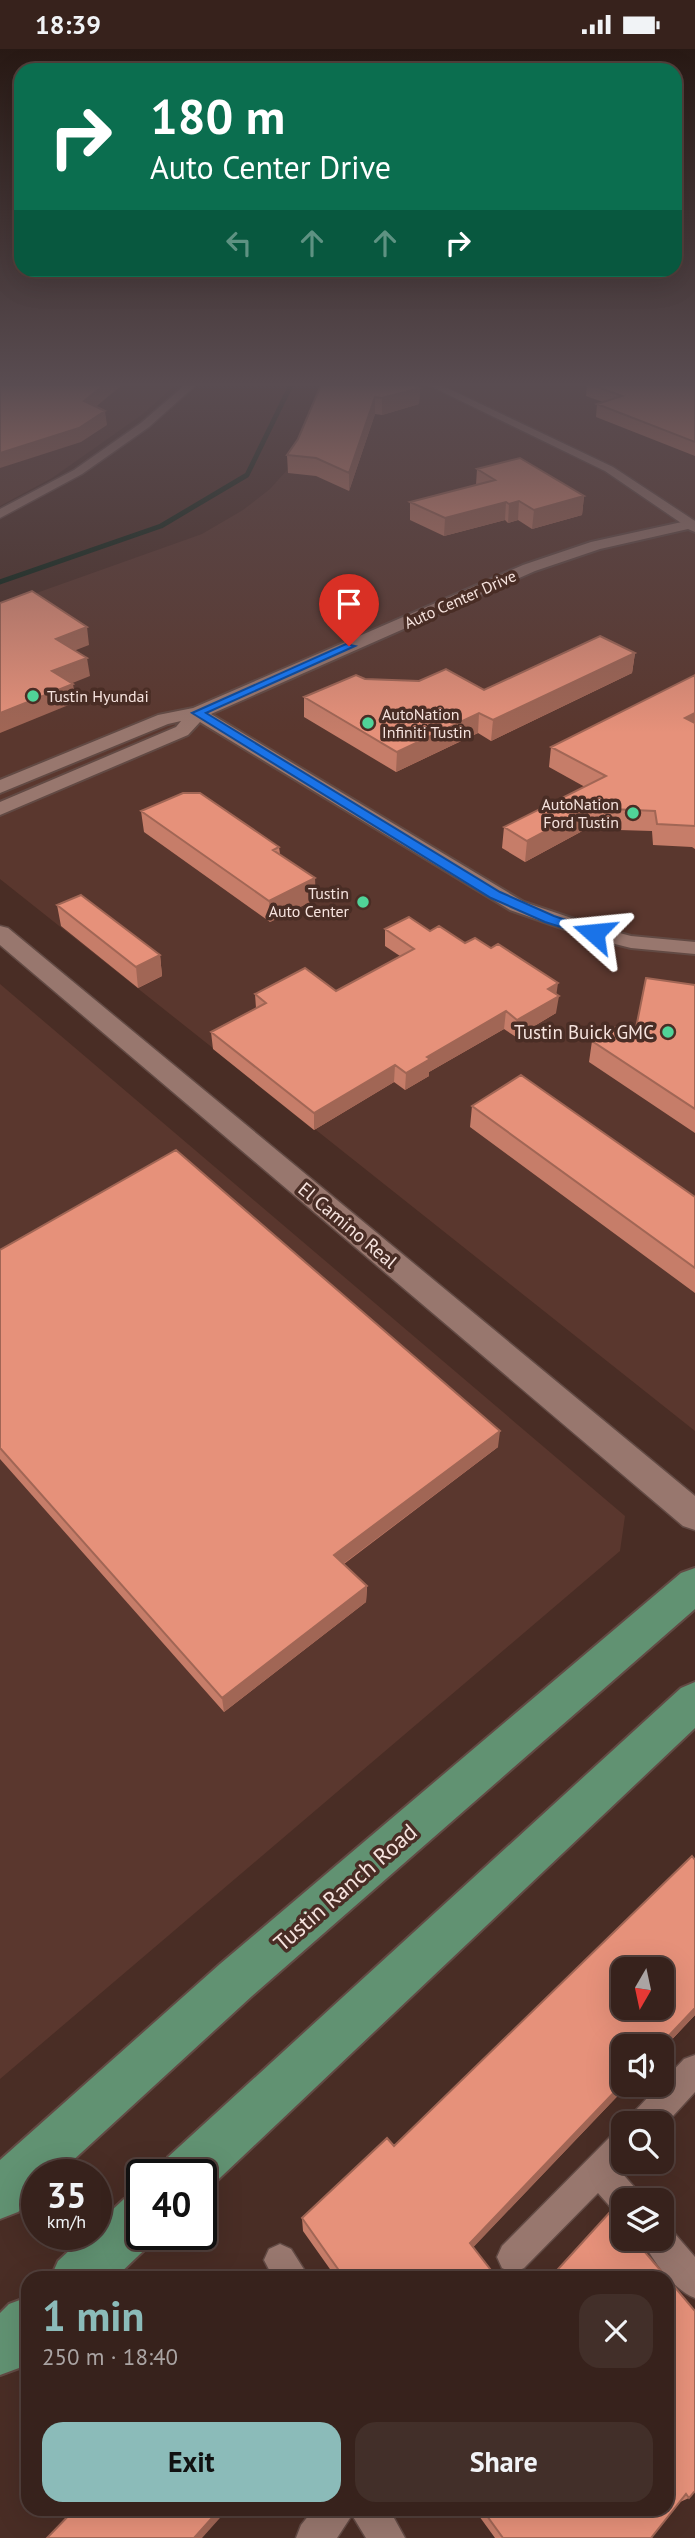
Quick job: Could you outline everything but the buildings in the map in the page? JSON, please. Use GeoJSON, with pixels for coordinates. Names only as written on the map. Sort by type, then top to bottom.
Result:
{"type":"FeatureCollection","features":[{"type":"Feature","properties":{"kind":"main road","name":"El Camino Real"},"geometry":{"type":"LineString","coordinates":[[0,933],[695,1516]]}},
{"type":"Feature","properties":{"kind":"main road","name":"Tustin Ranch Road"},"geometry":{"type":"LineString","coordinates":[[0,2193],[236,1980],[695,1585]]}},
{"type":"Feature","properties":{"kind":"main road"},"geometry":{"type":"LineString","coordinates":[[203,2159],[695,1701]]}},
{"type":"Feature","properties":{"kind":"main road"},"geometry":{"type":"LineString","coordinates":[[85,2271],[126,2232]]}},
{"type":"Feature","properties":{"kind":"main road"},"geometry":{"type":"LineString","coordinates":[[0,2349],[21,2330]]}},
{"type":"Feature","properties":{"kind":"street"},"geometry":{"type":"LineString","coordinates":[[0,515],[25,501]]}},
{"type":"Feature","properties":{"kind":"street","name":"Auto Center Drive"},"geometry":{"type":"LineString","coordinates":[[657,501],[693,526]]}},
{"type":"Feature","properties":{"kind":"street","name":"Auto Center Drive"},"geometry":{"type":"LineString","coordinates":[[0,787],[164,719],[198,713],[529,568],[596,545],[693,526]]}},
{"type":"Feature","properties":{"kind":"street"},"geometry":{"type":"LineString","coordinates":[[198,713],[517,906],[594,933],[631,941],[695,948]]}},
{"type":"Feature","properties":{"kind":"street","name":"Auto Center Drive"},"geometry":{"type":"LineString","coordinates":[[0,809],[183,731],[198,713]]}},
{"type":"Feature","properties":{"kind":"street"},"geometry":{"type":"LineString","coordinates":[[656,2111],[695,2070]]}},
{"type":"Feature","properties":{"kind":"street"},"geometry":{"type":"LineString","coordinates":[[513,2257],[611,2158]]}},
{"type":"Feature","properties":{"kind":"street"},"geometry":{"type":"LineString","coordinates":[[600,2170],[615,2188]]}},
{"type":"Feature","properties":{"kind":"street"},"geometry":{"type":"LineString","coordinates":[[668,2251],[695,2282]]}},
{"type":"Feature","properties":{"kind":"street"},"geometry":{"type":"LineString","coordinates":[[314,2538],[332,2516]]}},
{"type":"Feature","properties":{"kind":"street"},"geometry":{"type":"LineString","coordinates":[[372,2516],[387,2538]]}},
{"type":"Feature","properties":{"kind":"shaded area","name":"Tustin Auto Center"},"geometry":{"type":"Polygon","coordinates":[[[254,501],[695,501],[695,1431],[0,879],[0,606],[202,534],[254,501]]]}},
{"type":"Feature","properties":{"kind":"shaded area"},"geometry":{"type":"Polygon","coordinates":[[[0,984],[625,1516],[620,1551],[0,2079],[0,984]]]}},
{"type":"Feature","properties":{"kind":"waterway"},"geometry":{"type":"LineString","coordinates":[[0,582],[161,526],[203,501]]}},
{"type":"Feature","properties":{"kind":"place","name":"Tustin Hyundai"},"geometry":{"type":"Point","coordinates":[33,696]}},
{"type":"Feature","properties":{"kind":"place","name":"AutoNation Infiniti Tustin"},"geometry":{"type":"Point","coordinates":[368,723]}},
{"type":"Feature","properties":{"kind":"place","name":"AutoNation Ford Tustin"},"geometry":{"type":"Point","coordinates":[633,813]}},
{"type":"Feature","properties":{"kind":"place","name":"Tustin Auto Center"},"geometry":{"type":"Point","coordinates":[363,902]}},
{"type":"Feature","properties":{"kind":"place","name":"Tustin Buick GMC"},"geometry":{"type":"Point","coordinates":[668,1032]}},
{"type":"Feature","properties":{"kind":"route"},"geometry":{"type":"LineString","coordinates":[[349,646],[198,713],[496,895],[549,919],[594,933]]}}]}
